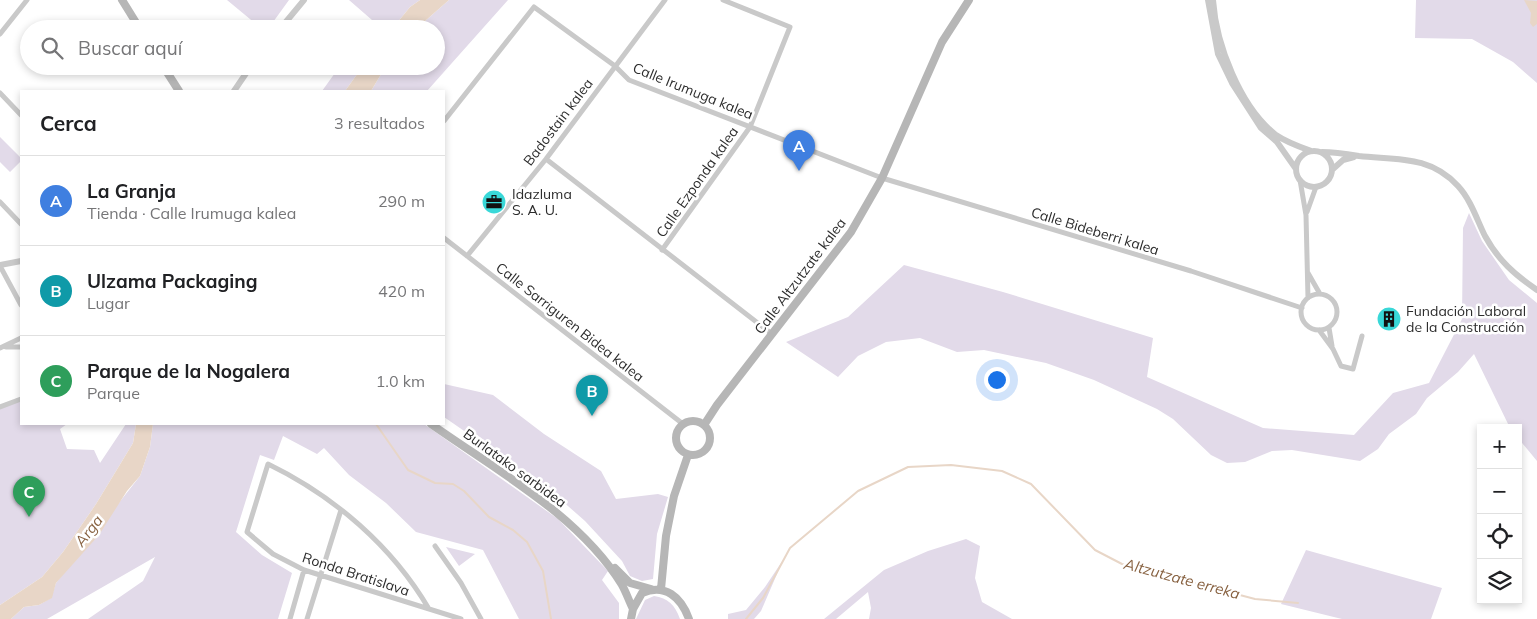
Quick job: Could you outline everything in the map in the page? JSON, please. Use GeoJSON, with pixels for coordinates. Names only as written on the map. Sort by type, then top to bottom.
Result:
{"type":"FeatureCollection","features":[{"type":"Feature","properties":{"kind":"main road"},"geometry":{"type":"LineString","coordinates":[[122,0],[134,20]]}},
{"type":"Feature","properties":{"kind":"main road","name":"Calle Altzutzate kalea"},"geometry":{"type":"LineString","coordinates":[[704,426],[851,232],[882,178],[942,42],[969,0]]}},
{"type":"Feature","properties":{"kind":"main road"},"geometry":{"type":"LineString","coordinates":[[169,75],[178,90]]}},
{"type":"Feature","properties":{"kind":"main road"},"geometry":{"type":"LineString","coordinates":[[694,422],[704,426],[710,435],[708,447],[699,454],[688,454],[677,443],[677,433],[683,424],[694,422]]}},
{"type":"Feature","properties":{"kind":"main road","name":"Burlatako sarbidea"},"geometry":{"type":"LineString","coordinates":[[432,425],[559,514],[614,573],[633,609]]}},
{"type":"Feature","properties":{"kind":"main road","name":"Burlatako sarbidea"},"geometry":{"type":"LineString","coordinates":[[441,425],[562,512],[630,583],[650,589]]}},
{"type":"Feature","properties":{"kind":"main road"},"geometry":{"type":"LineString","coordinates":[[661,589],[666,536],[674,496],[688,454]]}},
{"type":"Feature","properties":{"kind":"main road"},"geometry":{"type":"LineString","coordinates":[[632,619],[633,609],[642,593],[650,589],[661,589],[670,592],[678,599],[689,619]]}},
{"type":"Feature","properties":{"kind":"street"},"geometry":{"type":"LineString","coordinates":[[0,34],[27,0]]}},
{"type":"Feature","properties":{"kind":"street"},"geometry":{"type":"LineString","coordinates":[[287,20],[304,0]]}},
{"type":"Feature","properties":{"kind":"street","name":"Badostain kalea"},"geometry":{"type":"LineString","coordinates":[[466,256],[546,159],[614,66],[666,0]]}},
{"type":"Feature","properties":{"kind":"street","name":"Calle Ezponda kalea"},"geometry":{"type":"LineString","coordinates":[[662,250],[750,127],[790,27],[723,0]]}},
{"type":"Feature","properties":{"kind":"street"},"geometry":{"type":"LineString","coordinates":[[1208,0],[1218,54],[1232,83],[1261,128],[1277,142],[1296,169],[1300,180],[1306,215],[1305,244],[1308,298],[1302,308],[1305,324],[1319,330],[1333,349],[1341,366],[1353,369],[1362,336]]}},
{"type":"Feature","properties":{"kind":"street"},"geometry":{"type":"LineString","coordinates":[[1213,0],[1225,53],[1233,76],[1249,105],[1277,136],[1311,151],[1360,156],[1400,157],[1420,162],[1458,186],[1474,210],[1497,255],[1511,272],[1537,290]]}},
{"type":"Feature","properties":{"kind":"street","name":"Calle Irumuga kalea"},"geometry":{"type":"LineString","coordinates":[[445,120],[534,7],[614,66],[629,80],[882,178]]}},
{"type":"Feature","properties":{"kind":"street"},"geometry":{"type":"LineString","coordinates":[[235,90],[245,75]]}},
{"type":"Feature","properties":{"kind":"street"},"geometry":{"type":"LineString","coordinates":[[0,94],[20,114]]}},
{"type":"Feature","properties":{"kind":"street"},"geometry":{"type":"LineString","coordinates":[[1296,169],[1302,155],[1311,151]]}},
{"type":"Feature","properties":{"kind":"street"},"geometry":{"type":"LineString","coordinates":[[1322,152],[1330,159],[1333,168]]}},
{"type":"Feature","properties":{"kind":"street"},"geometry":{"type":"LineString","coordinates":[[1300,180],[1307,186],[1316,187],[1326,183],[1333,168],[1343,160],[1360,156]]}},
{"type":"Feature","properties":{"kind":"street"},"geometry":{"type":"LineString","coordinates":[[546,159],[772,334]]}},
{"type":"Feature","properties":{"kind":"street","name":"Calle Bideberri kalea"},"geometry":{"type":"LineString","coordinates":[[882,178],[1191,272],[1302,308]]}},
{"type":"Feature","properties":{"kind":"street"},"geometry":{"type":"LineString","coordinates":[[1306,215],[1316,187]]}},
{"type":"Feature","properties":{"kind":"street"},"geometry":{"type":"LineString","coordinates":[[0,202],[20,223]]}},
{"type":"Feature","properties":{"kind":"street","name":"Calle Sarriguren Bidea kalea"},"geometry":{"type":"LineString","coordinates":[[445,239],[683,424]]}},
{"type":"Feature","properties":{"kind":"street"},"geometry":{"type":"LineString","coordinates":[[20,261],[0,265],[20,303]]}},
{"type":"Feature","properties":{"kind":"street"},"geometry":{"type":"LineString","coordinates":[[1308,273],[1320,294]]}},
{"type":"Feature","properties":{"kind":"street"},"geometry":{"type":"LineString","coordinates":[[1308,298],[1320,294],[1331,298],[1337,308],[1336,319],[1329,328],[1319,330]]}},
{"type":"Feature","properties":{"kind":"street"},"geometry":{"type":"LineString","coordinates":[[1329,328],[1333,349]]}},
{"type":"Feature","properties":{"kind":"street"},"geometry":{"type":"LineString","coordinates":[[1,346],[20,338]]}},
{"type":"Feature","properties":{"kind":"street"},"geometry":{"type":"LineString","coordinates":[[1,346],[20,347]]}},
{"type":"Feature","properties":{"kind":"street"},"geometry":{"type":"LineString","coordinates":[[0,407],[20,399]]}},
{"type":"Feature","properties":{"kind":"street","name":"Ronda Bratislava"},"geometry":{"type":"LineString","coordinates":[[429,609],[411,581],[391,556],[341,510],[306,485],[268,464],[247,532],[273,554],[320,576],[461,619]]}},
{"type":"Feature","properties":{"kind":"street"},"geometry":{"type":"LineString","coordinates":[[307,619],[341,510]]}},
{"type":"Feature","properties":{"kind":"street"},"geometry":{"type":"LineString","coordinates":[[435,546],[461,583],[480,619]]}},
{"type":"Feature","properties":{"kind":"street"},"geometry":{"type":"LineString","coordinates":[[290,619],[304,570]]}},
{"type":"Feature","properties":{"kind":"shaded area"},"geometry":{"type":"Polygon","coordinates":[[[227,0],[289,0],[275,20],[251,20],[227,0]]]}},
{"type":"Feature","properties":{"kind":"shaded area"},"geometry":{"type":"Polygon","coordinates":[[[349,0],[420,0],[410,7],[399,20],[372,20],[349,0]]]}},
{"type":"Feature","properties":{"kind":"shaded area"},"geometry":{"type":"Polygon","coordinates":[[[449,0],[508,0],[445,71],[445,20],[426,20],[449,0]]]}},
{"type":"Feature","properties":{"kind":"shaded area"},"geometry":{"type":"Polygon","coordinates":[[[1416,0],[1537,0],[1537,83],[1513,62],[1472,39],[1415,38],[1416,0]]]}},
{"type":"Feature","properties":{"kind":"shaded area"},"geometry":{"type":"Polygon","coordinates":[[[334,75],[357,75],[346,90],[323,90],[334,75]]]}},
{"type":"Feature","properties":{"kind":"shaded area"},"geometry":{"type":"Polygon","coordinates":[[[381,75],[441,75],[428,90],[372,90],[381,75]]]}},
{"type":"Feature","properties":{"kind":"shaded area"},"geometry":{"type":"Polygon","coordinates":[[[0,137],[20,157],[20,162],[10,172],[0,162],[0,137]]]}},
{"type":"Feature","properties":{"kind":"shaded area"},"geometry":{"type":"Polygon","coordinates":[[[1469,213],[1482,241],[1509,280],[1537,303],[1537,461],[1522,443],[1522,424],[1508,424],[1474,354],[1458,372],[1427,398],[1416,414],[1389,434],[1378,449],[1360,461],[1292,450],[1272,451],[1245,462],[1227,463],[1211,455],[1173,419],[1157,409],[1094,380],[1046,363],[984,350],[957,352],[920,338],[886,342],[858,356],[838,377],[786,342],[848,317],[904,265],[1003,292],[1153,338],[1147,377],[1263,428],[1354,435],[1393,393],[1429,383],[1462,319],[1463,228],[1469,213]]]}},
{"type":"Feature","properties":{"kind":"shaded area"},"geometry":{"type":"Polygon","coordinates":[[[445,384],[493,395],[544,434],[601,471],[616,499],[658,494],[668,497],[657,534],[653,579],[642,581],[630,576],[622,561],[585,521],[552,492],[445,418],[445,384]]]}},
{"type":"Feature","properties":{"kind":"shaded area"},"geometry":{"type":"Polygon","coordinates":[[[20,399],[20,425],[66,425],[60,429],[67,449],[94,450],[100,463],[125,425],[136,425],[133,443],[96,504],[63,552],[42,577],[0,605],[0,407],[20,399]]]}},
{"type":"Feature","properties":{"kind":"shaded area"},"geometry":{"type":"Polygon","coordinates":[[[153,425],[425,425],[558,519],[608,571],[602,580],[619,603],[619,619],[519,619],[483,550],[416,532],[386,503],[349,475],[324,448],[317,454],[283,436],[274,460],[260,455],[236,532],[262,555],[292,573],[278,619],[88,619],[143,581],[155,557],[47,619],[11,619],[24,607],[39,605],[51,598],[56,583],[140,476],[150,447],[153,425]]]}},
{"type":"Feature","properties":{"kind":"shaded area"},"geometry":{"type":"Polygon","coordinates":[[[966,539],[980,546],[975,578],[982,602],[1012,619],[869,619],[871,608],[868,592],[836,619],[824,619],[884,570],[928,551],[966,539]]]}},
{"type":"Feature","properties":{"kind":"shaded area"},"geometry":{"type":"Polygon","coordinates":[[[446,547],[475,554],[459,566],[446,547]]]}},
{"type":"Feature","properties":{"kind":"shaded area"},"geometry":{"type":"Polygon","coordinates":[[[1306,550],[1442,588],[1431,619],[1342,619],[1281,604],[1306,550]]]}},
{"type":"Feature","properties":{"kind":"shaded area"},"geometry":{"type":"Polygon","coordinates":[[[783,560],[761,611],[754,619],[728,619],[728,614],[746,610],[765,587],[783,560]]]}},
{"type":"Feature","properties":{"kind":"shaded area"},"geometry":{"type":"Polygon","coordinates":[[[654,596],[663,598],[670,603],[680,619],[636,619],[645,600],[654,596]]]}},
{"type":"Feature","properties":{"kind":"water"},"geometry":{"type":"Polygon","coordinates":[[[420,0],[449,0],[426,20],[399,20],[410,7],[420,0]]]}},
{"type":"Feature","properties":{"kind":"water"},"geometry":{"type":"Polygon","coordinates":[[[1524,0],[1537,1],[1537,24],[1533,27],[1530,23],[1531,13],[1524,0]]]}},
{"type":"Feature","properties":{"kind":"water"},"geometry":{"type":"Polygon","coordinates":[[[357,75],[381,75],[372,90],[346,90],[357,75]]]}},
{"type":"Feature","properties":{"kind":"water","name":"Arga"},"geometry":{"type":"Polygon","coordinates":[[[136,425],[153,425],[150,447],[140,476],[127,491],[99,535],[56,583],[52,598],[39,605],[24,607],[11,619],[0,619],[0,605],[42,577],[63,552],[96,504],[133,443],[136,425]]]}},
{"type":"Feature","properties":{"kind":"waterway"},"geometry":{"type":"LineString","coordinates":[[377,425],[408,470],[435,483],[453,484],[464,491],[489,517],[513,530],[527,542],[543,571],[551,619]]}},
{"type":"Feature","properties":{"kind":"waterway","name":"Altzutzate erreka"},"geometry":{"type":"LineString","coordinates":[[746,619],[763,598],[790,548],[858,491],[908,467],[951,465],[1002,471],[1031,484],[1095,550],[1122,564],[1255,599],[1298,603]]}},
{"type":"Feature","properties":{"kind":"place","name":"La Granja"},"geometry":{"type":"Point","coordinates":[799,171]}},
{"type":"Feature","properties":{"kind":"place","name":"Idazluma S. A. U."},"geometry":{"type":"Point","coordinates":[494,202]}},
{"type":"Feature","properties":{"kind":"place","name":"Fundación Laboral de la Construcción"},"geometry":{"type":"Point","coordinates":[1389,319]}},
{"type":"Feature","properties":{"kind":"place","name":"Ulzama Packaging"},"geometry":{"type":"Point","coordinates":[592,416]}},
{"type":"Feature","properties":{"kind":"place","name":"Parque de la Nogalera"},"geometry":{"type":"Point","coordinates":[29,517]}}]}
